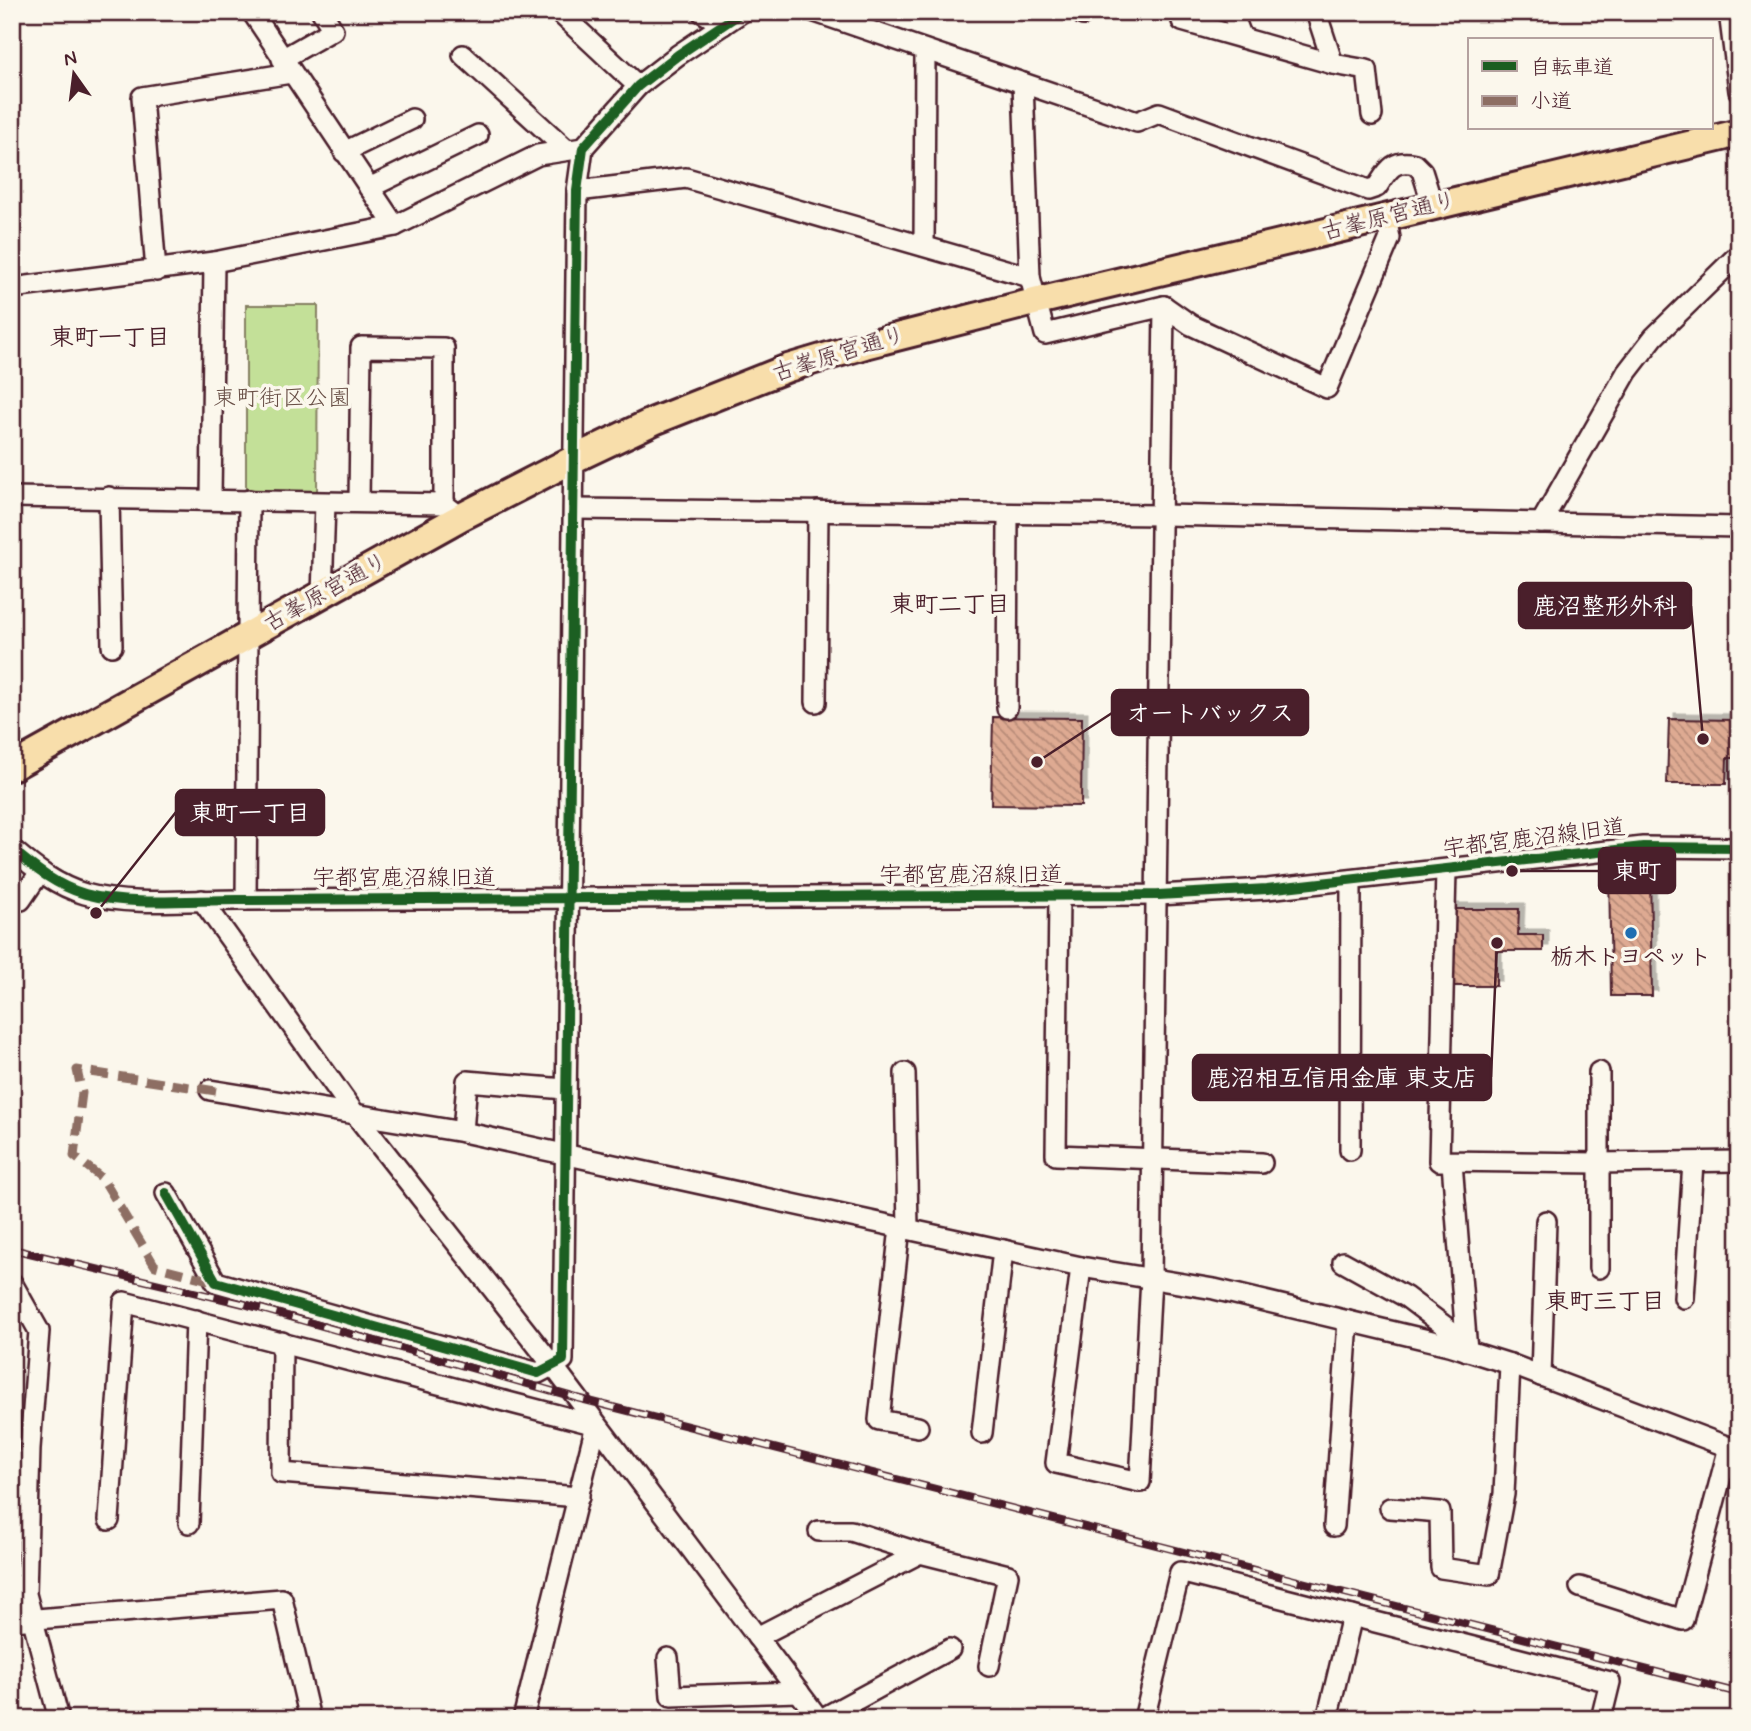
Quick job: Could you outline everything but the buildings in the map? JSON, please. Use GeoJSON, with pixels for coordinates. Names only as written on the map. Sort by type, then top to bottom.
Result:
{"type":"FeatureCollection","features":[{"type":"Feature","properties":{"kind":"main road","name":"古峯原宮通り"},"geometry":{"type":"LineString","coordinates":[[12,768],[322,595],[452,510],[576,458],[654,421],[789,369],[1034,289],[1386,218],[1739,133]]}},
{"type":"Feature","properties":{"kind":"street"},"geometry":{"type":"LineString","coordinates":[[252,12],[395,226]]}},
{"type":"Feature","properties":{"kind":"street"},"geometry":{"type":"LineString","coordinates":[[156,271],[142,97],[286,66],[333,30],[322,12]]}},
{"type":"Feature","properties":{"kind":"street"},"geometry":{"type":"LineString","coordinates":[[559,12],[638,86]]}},
{"type":"Feature","properties":{"kind":"street"},"geometry":{"type":"LineString","coordinates":[[702,12],[723,25]]}},
{"type":"Feature","properties":{"kind":"street"},"geometry":{"type":"LineString","coordinates":[[12,288],[214,262],[395,226],[538,155],[575,149],[638,86],[742,12]]}},
{"type":"Feature","properties":{"kind":"street"},"geometry":{"type":"LineString","coordinates":[[816,12],[1137,122],[1159,113],[1368,190],[1377,187],[1387,170],[1395,164],[1415,164],[1422,170],[1433,206]]}},
{"type":"Feature","properties":{"kind":"street"},"geometry":{"type":"LineString","coordinates":[[1232,12],[1242,38]]}},
{"type":"Feature","properties":{"kind":"street"},"geometry":{"type":"LineString","coordinates":[[1316,12],[1333,64]]}},
{"type":"Feature","properties":{"kind":"street"},"geometry":{"type":"LineString","coordinates":[[1729,12],[1739,91]]}},
{"type":"Feature","properties":{"kind":"street"},"geometry":{"type":"LineString","coordinates":[[1182,21],[1333,64],[1367,70],[1372,114]]}},
{"type":"Feature","properties":{"kind":"street"},"geometry":{"type":"LineString","coordinates":[[924,246],[925,50]]}},
{"type":"Feature","properties":{"kind":"street"},"geometry":{"type":"LineString","coordinates":[[166,1193],[216,1282],[538,1373],[563,1360],[573,509],[576,458],[575,149],[463,55]]}},
{"type":"Feature","properties":{"kind":"street"},"geometry":{"type":"LineString","coordinates":[[1023,83],[1034,289],[1045,334],[1164,306],[1191,325],[1327,388],[1390,238],[1386,218]]}},
{"type":"Feature","properties":{"kind":"street"},"geometry":{"type":"LineString","coordinates":[[344,152],[412,119]]}},
{"type":"Feature","properties":{"kind":"street"},"geometry":{"type":"LineString","coordinates":[[369,188],[478,135]]}},
{"type":"Feature","properties":{"kind":"street"},"geometry":{"type":"LineString","coordinates":[[577,191],[686,178],[924,246],[1034,289]]}},
{"type":"Feature","properties":{"kind":"street"},"geometry":{"type":"LineString","coordinates":[[1541,523],[1627,372],[1654,337],[1739,254]]}},
{"type":"Feature","properties":{"kind":"street"},"geometry":{"type":"LineString","coordinates":[[211,499],[214,262]]}},
{"type":"Feature","properties":{"kind":"street"},"geometry":{"type":"LineString","coordinates":[[1081,1267],[1056,1463],[1140,1482],[1151,1278],[1164,306]]}},
{"type":"Feature","properties":{"kind":"street"},"geometry":{"type":"LineString","coordinates":[[12,497],[359,502],[452,510],[444,348],[361,347],[359,502]]}},
{"type":"Feature","properties":{"kind":"street"},"geometry":{"type":"LineString","coordinates":[[109,497],[112,646]]}},
{"type":"Feature","properties":{"kind":"street"},"geometry":{"type":"LineString","coordinates":[[246,900],[250,500]]}},
{"type":"Feature","properties":{"kind":"street"},"geometry":{"type":"LineString","coordinates":[[322,595],[325,503]]}},
{"type":"Feature","properties":{"kind":"street"},"geometry":{"type":"LineString","coordinates":[[573,509],[1163,515],[1739,527]]}},
{"type":"Feature","properties":{"kind":"street"},"geometry":{"type":"LineString","coordinates":[[816,702],[818,512]]}},
{"type":"Feature","properties":{"kind":"street"},"geometry":{"type":"LineString","coordinates":[[1007,708],[1008,514]]}},
{"type":"Feature","properties":{"kind":"street","name":"宇都宮鹿沼線旧道"},"geometry":{"type":"LineString","coordinates":[[12,849],[40,872],[86,894],[109,898],[246,900],[1158,895],[1351,880],[1643,847],[1739,848]]}},
{"type":"Feature","properties":{"kind":"street"},"geometry":{"type":"LineString","coordinates":[[1446,870],[1439,1161],[1739,1161]]}},
{"type":"Feature","properties":{"kind":"street"},"geometry":{"type":"LineString","coordinates":[[12,900],[21,900],[40,872]]}},
{"type":"Feature","properties":{"kind":"street"},"geometry":{"type":"LineString","coordinates":[[1350,1150],[1351,880]]}},
{"type":"Feature","properties":{"kind":"street"},"geometry":{"type":"LineString","coordinates":[[1059,897],[1056,1155],[1262,1163]]}},
{"type":"Feature","properties":{"kind":"street"},"geometry":{"type":"LineString","coordinates":[[202,900],[355,1114],[554,1367],[820,1719],[950,1649]]}},
{"type":"Feature","properties":{"kind":"street"},"geometry":{"type":"LineString","coordinates":[[1599,1072],[1599,1268]]}},
{"type":"Feature","properties":{"kind":"street"},"geometry":{"type":"LineString","coordinates":[[905,1073],[904,1228],[879,1420],[918,1427]]}},
{"type":"Feature","properties":{"kind":"street"},"geometry":{"type":"LineString","coordinates":[[463,1132],[467,1081],[565,1089]]}},
{"type":"Feature","properties":{"kind":"street"},"geometry":{"type":"LineString","coordinates":[[210,1090],[463,1132],[1081,1267],[1214,1289],[1466,1346],[1734,1449],[1683,1620],[1580,1587]]}},
{"type":"Feature","properties":{"kind":"street"},"geometry":{"type":"LineString","coordinates":[[1452,1163],[1466,1346]]}},
{"type":"Feature","properties":{"kind":"street"},"geometry":{"type":"LineString","coordinates":[[1684,1298],[1693,1163]]}},
{"type":"Feature","properties":{"kind":"street"},"geometry":{"type":"LineString","coordinates":[[1541,1376],[1546,1221]]}},
{"type":"Feature","properties":{"kind":"street"},"geometry":{"type":"LineString","coordinates":[[982,1433],[1003,1250]]}},
{"type":"Feature","properties":{"kind":"street"},"geometry":{"type":"LineString","coordinates":[[1343,1262],[1406,1297],[1466,1346]]}},
{"type":"Feature","properties":{"kind":"street"},"geometry":{"type":"LineString","coordinates":[[12,1283],[40,1331],[21,1458],[26,1594],[22,1621],[59,1719]]}},
{"type":"Feature","properties":{"kind":"street"},"geometry":{"type":"LineString","coordinates":[[109,1520],[124,1302],[596,1425]]}},
{"type":"Feature","properties":{"kind":"street"},"geometry":{"type":"LineString","coordinates":[[189,1523],[196,1320]]}},
{"type":"Feature","properties":{"kind":"street"},"geometry":{"type":"LineString","coordinates":[[1334,1526],[1348,1321]]}},
{"type":"Feature","properties":{"kind":"street"},"geometry":{"type":"LineString","coordinates":[[282,1342],[281,1473],[579,1497]]}},
{"type":"Feature","properties":{"kind":"street"},"geometry":{"type":"LineString","coordinates":[[1390,1508],[1440,1513],[1441,1569],[1489,1575],[1504,1494],[1510,1364]]}},
{"type":"Feature","properties":{"kind":"street"},"geometry":{"type":"LineString","coordinates":[[523,1719],[596,1425]]}},
{"type":"Feature","properties":{"kind":"street"},"geometry":{"type":"LineString","coordinates":[[819,1531],[851,1531],[920,1553],[1008,1575],[989,1666]]}},
{"type":"Feature","properties":{"kind":"street"},"geometry":{"type":"LineString","coordinates":[[757,1637],[920,1553]]}},
{"type":"Feature","properties":{"kind":"street"},"geometry":{"type":"LineString","coordinates":[[1144,1719],[1180,1572],[1611,1682],[1601,1719]]}},
{"type":"Feature","properties":{"kind":"street"},"geometry":{"type":"LineString","coordinates":[[22,1621],[282,1599],[310,1719]]}},
{"type":"Feature","properties":{"kind":"street"},"geometry":{"type":"LineString","coordinates":[[1327,1719],[1352,1616]]}},
{"type":"Feature","properties":{"kind":"street"},"geometry":{"type":"LineString","coordinates":[[668,1658],[671,1696],[799,1692]]}},
{"type":"Feature","properties":{"kind":"green space","name":"東町街区公園"},"geometry":{"type":"Polygon","coordinates":[[[246,305],[318,305],[317,493],[246,493],[246,305]]]}},
{"type":"Feature","properties":{"kind":"railway"},"geometry":{"type":"LineString","coordinates":[[12,1249],[244,1304],[577,1398],[1739,1693]]}},
{"type":"Feature","properties":{"kind":"marked path"},"geometry":{"type":"LineString","coordinates":[[216,1091],[77,1070],[82,1093],[74,1156],[103,1179],[155,1266],[216,1282]]}},
{"type":"Feature","properties":{"kind":"cycle path"},"geometry":{"type":"LineString","coordinates":[[166,1193],[216,1282],[538,1373],[563,1360],[577,191],[583,148],[638,86],[742,12]]}},
{"type":"Feature","properties":{"kind":"cycle path"},"geometry":{"type":"LineString","coordinates":[[12,849],[46,876],[75,891],[103,898],[165,902],[1158,895],[1267,889],[1643,847],[1739,848]]}},
{"type":"Feature","properties":{"kind":"place","name":"鹿沼整形外科"},"geometry":{"type":"Point","coordinates":[1703,739]}},
{"type":"Feature","properties":{"kind":"place","name":"オートバックス"},"geometry":{"type":"Point","coordinates":[1037,762]}},
{"type":"Feature","properties":{"kind":"place","name":"東町"},"geometry":{"type":"Point","coordinates":[1512,871]}},
{"type":"Feature","properties":{"kind":"place","name":"東町一丁目"},"geometry":{"type":"Point","coordinates":[96,913]}},
{"type":"Feature","properties":{"kind":"place","name":"栃木トヨペット"},"geometry":{"type":"Point","coordinates":[1631,933]}},
{"type":"Feature","properties":{"kind":"place","name":"鹿沼相互信用金庫 東支店"},"geometry":{"type":"Point","coordinates":[1497,943]}},
{"type":"Feature","properties":{"kind":"district","name":"東町一丁目"},"geometry":{"type":"Point","coordinates":[110,338]}},
{"type":"Feature","properties":{"kind":"district","name":"東町二丁目"},"geometry":{"type":"Point","coordinates":[950,605]}},
{"type":"Feature","properties":{"kind":"district","name":"東町三丁目"},"geometry":{"type":"Point","coordinates":[1605,1302]}}]}
